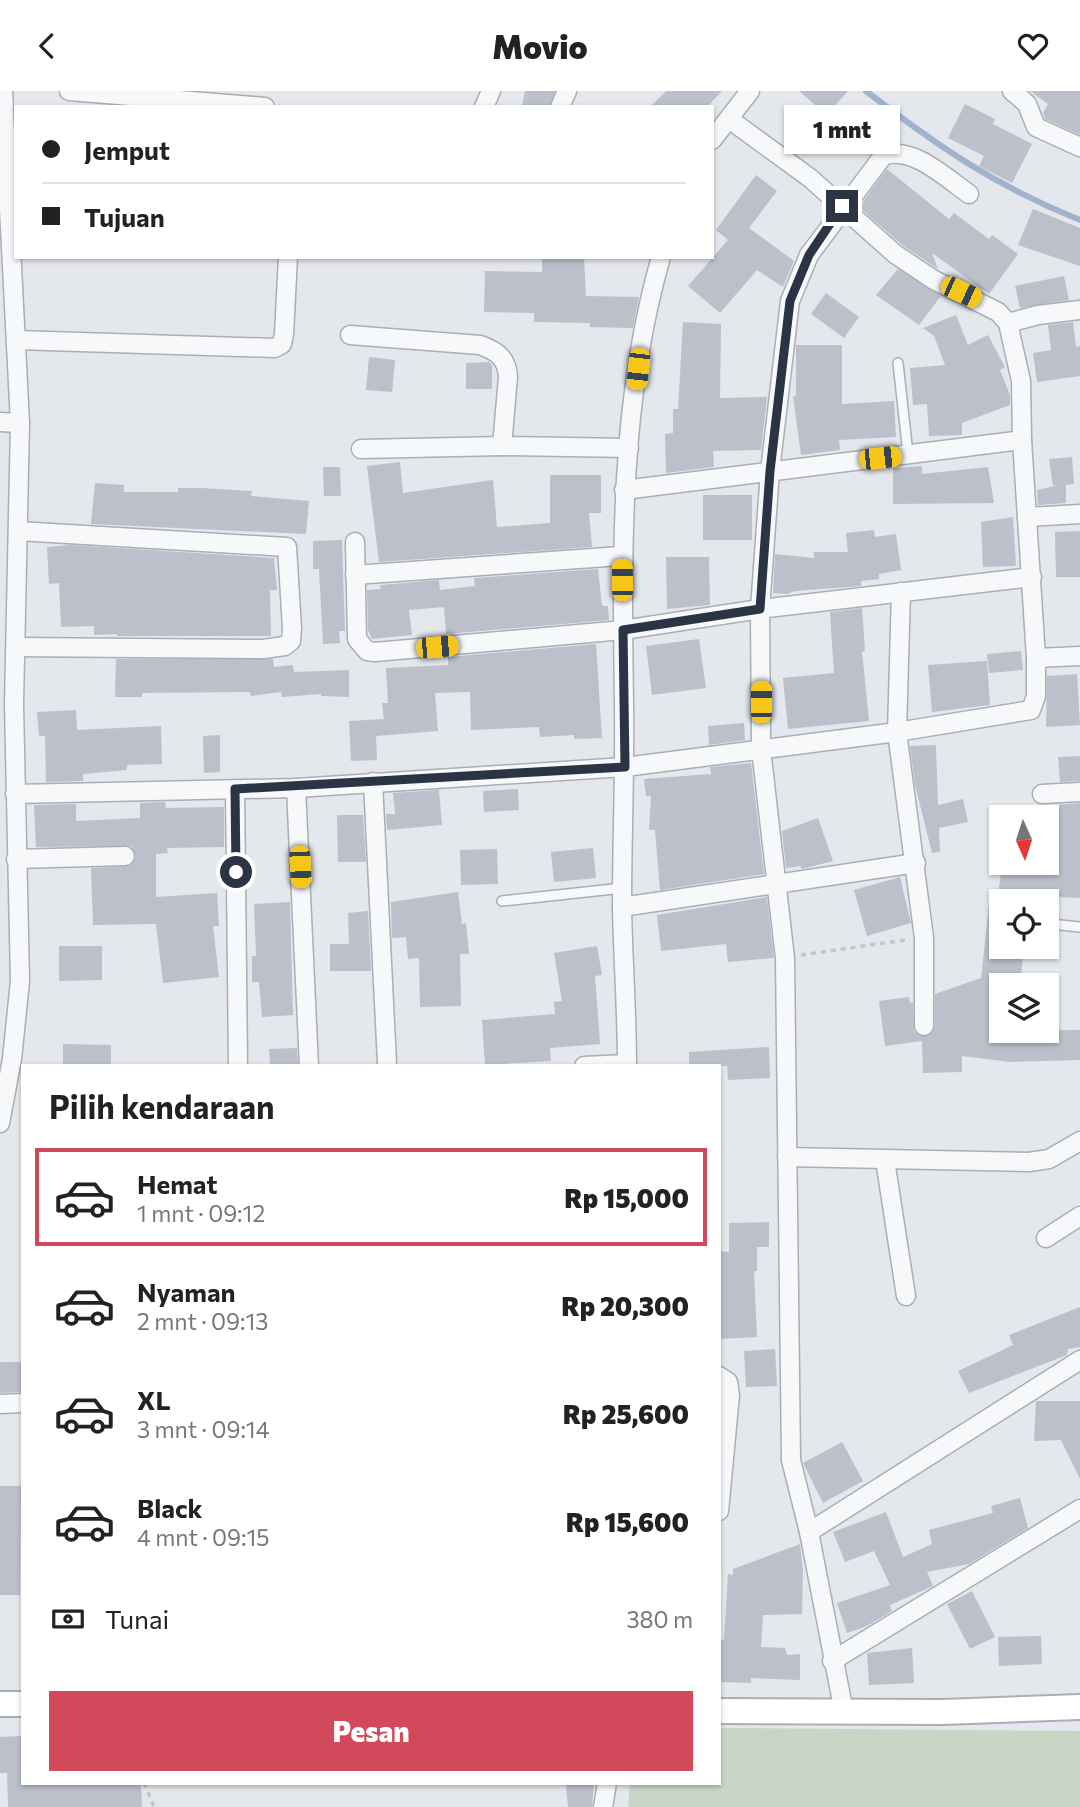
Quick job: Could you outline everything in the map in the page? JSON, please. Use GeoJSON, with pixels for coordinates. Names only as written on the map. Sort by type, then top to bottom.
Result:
{"type":"FeatureCollection","features":[{"type":"Feature","properties":{"kind":"street"},"geometry":{"type":"LineString","coordinates":[[0,1120],[12,1059],[20,981],[8,889],[16,859],[15,794],[7,704],[16,646],[9,595],[18,531],[20,423],[16,340],[5,255],[12,208],[3,91]]}},
{"type":"Feature","properties":{"kind":"street"},"geometry":{"type":"LineString","coordinates":[[69,91],[240,105]]}},
{"type":"Feature","properties":{"kind":"street"},"geometry":{"type":"LineString","coordinates":[[714,138],[750,91]]}},
{"type":"Feature","properties":{"kind":"street"},"geometry":{"type":"LineString","coordinates":[[1012,91],[1027,104],[1036,127],[1080,147]]}},
{"type":"Feature","properties":{"kind":"street"},"geometry":{"type":"LineString","coordinates":[[15,794],[296,787],[625,767],[1027,713],[1035,703],[1036,658],[1022,440],[1021,381],[1009,323],[990,307],[934,279],[895,254],[810,178],[729,119]]}},
{"type":"Feature","properties":{"kind":"street"},"geometry":{"type":"LineString","coordinates":[[844,1712],[809,1532],[791,1460],[785,958],[761,750],[760,609],[770,471],[790,301],[809,255],[842,206],[877,161],[889,154],[914,157],[969,194]]}},
{"type":"Feature","properties":{"kind":"street"},"geometry":{"type":"LineString","coordinates":[[16,340],[275,348],[282,344],[284,334],[288,259]]}},
{"type":"Feature","properties":{"kind":"street"},"geometry":{"type":"LineString","coordinates":[[627,1064],[622,907],[625,767],[621,556],[624,490],[638,369],[661,259]]}},
{"type":"Feature","properties":{"kind":"street"},"geometry":{"type":"LineString","coordinates":[[1009,323],[1038,315],[1080,310]]}},
{"type":"Feature","properties":{"kind":"street"},"geometry":{"type":"LineString","coordinates":[[350,335],[480,345],[500,354],[508,368],[502,446]]}},
{"type":"Feature","properties":{"kind":"street"},"geometry":{"type":"LineString","coordinates":[[0,422],[20,423]]}},
{"type":"Feature","properties":{"kind":"street"},"geometry":{"type":"LineString","coordinates":[[624,490],[1022,440]]}},
{"type":"Feature","properties":{"kind":"street"},"geometry":{"type":"LineString","coordinates":[[362,449],[502,446],[629,448]]}},
{"type":"Feature","properties":{"kind":"street"},"geometry":{"type":"LineString","coordinates":[[1027,517],[1080,514]]}},
{"type":"Feature","properties":{"kind":"street"},"geometry":{"type":"LineString","coordinates":[[16,646],[263,649],[285,646],[291,641],[292,628],[287,547],[18,531]]}},
{"type":"Feature","properties":{"kind":"street"},"geometry":{"type":"LineString","coordinates":[[355,542],[357,639],[367,651],[386,652],[623,630],[760,609],[1032,577]]}},
{"type":"Feature","properties":{"kind":"street"},"geometry":{"type":"LineString","coordinates":[[355,575],[621,556]]}},
{"type":"Feature","properties":{"kind":"street"},"geometry":{"type":"LineString","coordinates":[[901,592],[897,732],[924,938],[924,1026]]}},
{"type":"Feature","properties":{"kind":"street"},"geometry":{"type":"LineString","coordinates":[[1036,658],[1080,656]]}},
{"type":"Feature","properties":{"kind":"street"},"geometry":{"type":"LineString","coordinates":[[373,782],[387,1063]]}},
{"type":"Feature","properties":{"kind":"street"},"geometry":{"type":"LineString","coordinates":[[296,787],[309,1064]]}},
{"type":"Feature","properties":{"kind":"street"},"geometry":{"type":"LineString","coordinates":[[235,789],[238,1064]]}},
{"type":"Feature","properties":{"kind":"street"},"geometry":{"type":"LineString","coordinates":[[1042,794],[1080,792]]}},
{"type":"Feature","properties":{"kind":"street"},"geometry":{"type":"LineString","coordinates":[[16,859],[125,856]]}},
{"type":"Feature","properties":{"kind":"street"},"geometry":{"type":"LineString","coordinates":[[622,907],[916,863]]}},
{"type":"Feature","properties":{"kind":"street"},"geometry":{"type":"LineString","coordinates":[[787,1157],[1029,1162],[1049,1159],[1080,1141]]}},
{"type":"Feature","properties":{"kind":"street"},"geometry":{"type":"LineString","coordinates":[[885,1160],[906,1296]]}},
{"type":"Feature","properties":{"kind":"street"},"geometry":{"type":"LineString","coordinates":[[1046,1238],[1080,1216]]}},
{"type":"Feature","properties":{"kind":"street"},"geometry":{"type":"LineString","coordinates":[[809,1532],[1080,1360]]}},
{"type":"Feature","properties":{"kind":"street"},"geometry":{"type":"LineString","coordinates":[[721,1378],[730,1387],[721,1488]]}},
{"type":"Feature","properties":{"kind":"street"},"geometry":{"type":"LineString","coordinates":[[0,1404],[21,1403]]}},
{"type":"Feature","properties":{"kind":"street"},"geometry":{"type":"LineString","coordinates":[[832,1661],[1080,1509]]}},
{"type":"Feature","properties":{"kind":"street"},"geometry":{"type":"LineString","coordinates":[[0,1704],[21,1704]]}},
{"type":"Feature","properties":{"kind":"street"},"geometry":{"type":"LineString","coordinates":[[721,1711],[844,1712],[1080,1707]]}},
{"type":"Feature","properties":{"kind":"street"},"geometry":{"type":"LineString","coordinates":[[603,1807],[607,1785]]}},
{"type":"Feature","properties":{"kind":"lane"},"geometry":{"type":"LineString","coordinates":[[898,363],[908,454]]}},
{"type":"Feature","properties":{"kind":"lane"},"geometry":{"type":"LineString","coordinates":[[502,901],[623,888]]}},
{"type":"Feature","properties":{"kind":"lane"},"geometry":{"type":"LineString","coordinates":[[1059,925],[1080,927]]}},
{"type":"Feature","properties":{"kind":"path"},"geometry":{"type":"LineString","coordinates":[[785,958],[924,938]]}},
{"type":"Feature","properties":{"kind":"path"},"geometry":{"type":"LineString","coordinates":[[145,1785],[154,1807]]}},
{"type":"Feature","properties":{"kind":"green space"},"geometry":{"type":"Polygon","coordinates":[[[721,1728],[1080,1731],[1080,1807],[628,1807],[630,1785],[721,1785],[721,1728]]]}},
{"type":"Feature","properties":{"kind":"building"},"geometry":{"type":"Polygon","coordinates":[[[525,91],[555,91],[550,105],[522,105],[525,91]]]}},
{"type":"Feature","properties":{"kind":"building"},"geometry":{"type":"Polygon","coordinates":[[[666,91],[722,91],[709,105],[652,105],[666,91]]]}},
{"type":"Feature","properties":{"kind":"building"},"geometry":{"type":"Polygon","coordinates":[[[799,91],[848,91],[827,115],[799,91]]]}},
{"type":"Feature","properties":{"kind":"building"},"geometry":{"type":"Polygon","coordinates":[[[1030,91],[1080,91],[1080,135],[1045,119],[1043,113],[1048,104],[1030,91]]]}},
{"type":"Feature","properties":{"kind":"building"},"geometry":{"type":"Polygon","coordinates":[[[965,104],[995,119],[993,124],[1032,144],[1012,183],[979,166],[984,156],[948,138],[965,104]]]}},
{"type":"Feature","properties":{"kind":"building"},"geometry":{"type":"Polygon","coordinates":[[[874,106],[900,127],[886,144],[869,155],[848,138],[874,106]]]}},
{"type":"Feature","properties":{"kind":"building"},"geometry":{"type":"Polygon","coordinates":[[[887,169],[949,219],[954,213],[989,239],[992,235],[1018,254],[989,294],[932,253],[938,269],[902,245],[859,207],[887,169]]]}},
{"type":"Feature","properties":{"kind":"building"},"geometry":{"type":"Polygon","coordinates":[[[756,175],[777,191],[749,228],[794,261],[783,287],[757,270],[720,313],[688,286],[728,240],[716,230],[756,175]]]}},
{"type":"Feature","properties":{"kind":"building"},"geometry":{"type":"Polygon","coordinates":[[[1033,209],[1080,228],[1080,266],[1018,245],[1033,209]]]}},
{"type":"Feature","properties":{"kind":"building"},"geometry":{"type":"Polygon","coordinates":[[[542,259],[584,259],[586,296],[639,297],[633,328],[590,327],[590,323],[534,322],[534,313],[484,312],[485,271],[542,272],[542,259]]]}},
{"type":"Feature","properties":{"kind":"building"},"geometry":{"type":"Polygon","coordinates":[[[898,269],[941,296],[919,325],[876,295],[898,269]]]}},
{"type":"Feature","properties":{"kind":"building"},"geometry":{"type":"Polygon","coordinates":[[[1064,276],[1069,300],[1020,308],[1015,286],[1064,276]]]}},
{"type":"Feature","properties":{"kind":"building"},"geometry":{"type":"Polygon","coordinates":[[[826,293],[859,317],[844,338],[811,314],[826,293]]]}},
{"type":"Feature","properties":{"kind":"building"},"geometry":{"type":"Polygon","coordinates":[[[956,315],[968,345],[988,335],[1005,367],[1000,370],[1010,395],[1010,405],[962,423],[962,435],[929,436],[927,404],[913,405],[910,368],[945,365],[934,336],[923,328],[956,315]]]}},
{"type":"Feature","properties":{"kind":"building"},"geometry":{"type":"Polygon","coordinates":[[[683,322],[721,324],[720,398],[767,397],[761,450],[713,451],[714,467],[666,473],[665,434],[673,433],[673,409],[678,409],[683,322]]]}},
{"type":"Feature","properties":{"kind":"building"},"geometry":{"type":"Polygon","coordinates":[[[1073,322],[1076,347],[1080,346],[1080,376],[1037,382],[1033,353],[1051,350],[1048,325],[1073,322]]]}},
{"type":"Feature","properties":{"kind":"building"},"geometry":{"type":"Polygon","coordinates":[[[796,345],[842,345],[842,404],[894,401],[896,437],[839,440],[840,450],[801,455],[793,396],[796,396],[796,345]]]}},
{"type":"Feature","properties":{"kind":"building"},"geometry":{"type":"Polygon","coordinates":[[[369,357],[395,360],[392,392],[366,390],[369,357]]]}},
{"type":"Feature","properties":{"kind":"building"},"geometry":{"type":"Polygon","coordinates":[[[489,362],[492,365],[492,389],[466,389],[466,363],[489,362]]]}},
{"type":"Feature","properties":{"kind":"building"},"geometry":{"type":"Polygon","coordinates":[[[1072,457],[1074,484],[1066,485],[1066,503],[1038,505],[1037,490],[1059,485],[1053,486],[1049,459],[1072,457]]]}},
{"type":"Feature","properties":{"kind":"building"},"geometry":{"type":"Polygon","coordinates":[[[400,462],[403,493],[493,480],[497,527],[550,523],[550,475],[601,475],[601,513],[589,513],[592,547],[379,562],[367,466],[400,462]]]}},
{"type":"Feature","properties":{"kind":"building"},"geometry":{"type":"Polygon","coordinates":[[[922,466],[922,474],[988,467],[994,503],[893,504],[893,468],[922,466]]]}},
{"type":"Feature","properties":{"kind":"building"},"geometry":{"type":"Polygon","coordinates":[[[323,467],[340,467],[341,496],[324,496],[323,467]]]}},
{"type":"Feature","properties":{"kind":"building"},"geometry":{"type":"Polygon","coordinates":[[[95,483],[124,485],[124,492],[178,492],[178,488],[201,488],[252,491],[251,496],[309,501],[306,534],[91,524],[95,483]]]}},
{"type":"Feature","properties":{"kind":"building"},"geometry":{"type":"Polygon","coordinates":[[[703,495],[752,495],[752,540],[703,540],[703,495]]]}},
{"type":"Feature","properties":{"kind":"building"},"geometry":{"type":"Polygon","coordinates":[[[1013,517],[1016,566],[983,567],[981,522],[1013,517]]]}},
{"type":"Feature","properties":{"kind":"building"},"geometry":{"type":"Polygon","coordinates":[[[874,530],[875,537],[896,534],[901,570],[879,574],[879,579],[861,581],[861,586],[795,591],[787,594],[773,593],[775,554],[814,558],[814,552],[848,552],[846,533],[874,530]]]}},
{"type":"Feature","properties":{"kind":"building"},"geometry":{"type":"Polygon","coordinates":[[[1080,531],[1080,577],[1056,577],[1055,532],[1080,531]]]}},
{"type":"Feature","properties":{"kind":"building"},"geometry":{"type":"Polygon","coordinates":[[[342,540],[345,631],[339,631],[340,643],[323,644],[319,569],[313,569],[313,541],[342,540]]]}},
{"type":"Feature","properties":{"kind":"building"},"geometry":{"type":"Polygon","coordinates":[[[70,545],[274,558],[277,590],[270,590],[271,636],[117,636],[94,635],[94,626],[61,627],[59,583],[49,584],[47,547],[70,545]]]}},
{"type":"Feature","properties":{"kind":"building"},"geometry":{"type":"Polygon","coordinates":[[[666,557],[709,557],[710,605],[667,609],[666,557]]]}},
{"type":"Feature","properties":{"kind":"building"},"geometry":{"type":"Polygon","coordinates":[[[598,569],[602,606],[608,606],[609,620],[446,634],[444,607],[409,610],[412,635],[372,639],[368,630],[367,590],[381,589],[380,585],[439,580],[440,590],[475,586],[474,578],[598,569]]]}},
{"type":"Feature","properties":{"kind":"building"},"geometry":{"type":"Polygon","coordinates":[[[862,608],[865,651],[862,652],[869,721],[788,729],[783,678],[834,673],[830,612],[862,608]]]}},
{"type":"Feature","properties":{"kind":"building"},"geometry":{"type":"Polygon","coordinates":[[[699,639],[706,688],[652,695],[646,646],[699,639]]]}},
{"type":"Feature","properties":{"kind":"building"},"geometry":{"type":"Polygon","coordinates":[[[596,644],[602,738],[574,739],[574,735],[540,737],[539,727],[471,730],[470,692],[435,693],[438,731],[376,736],[377,760],[351,761],[349,721],[384,719],[382,703],[388,703],[386,668],[448,665],[448,657],[596,644]]]}},
{"type":"Feature","properties":{"kind":"building"},"geometry":{"type":"Polygon","coordinates":[[[1021,651],[1023,670],[989,673],[987,654],[1021,651]]]}},
{"type":"Feature","properties":{"kind":"building"},"geometry":{"type":"Polygon","coordinates":[[[116,659],[273,659],[274,667],[293,665],[294,672],[349,670],[349,697],[321,694],[282,697],[281,692],[251,696],[250,692],[142,693],[142,697],[115,697],[116,659]]]}},
{"type":"Feature","properties":{"kind":"building"},"geometry":{"type":"Polygon","coordinates":[[[987,661],[990,705],[932,712],[928,665],[987,661]]]}},
{"type":"Feature","properties":{"kind":"building"},"geometry":{"type":"Polygon","coordinates":[[[1077,674],[1080,725],[1046,727],[1047,676],[1077,674]]]}},
{"type":"Feature","properties":{"kind":"building"},"geometry":{"type":"Polygon","coordinates":[[[76,710],[77,730],[161,726],[162,764],[127,765],[127,770],[83,774],[83,781],[46,782],[45,736],[39,736],[37,712],[76,710]]]}},
{"type":"Feature","properties":{"kind":"building"},"geometry":{"type":"Polygon","coordinates":[[[744,723],[745,740],[709,745],[708,726],[744,723]]]}},
{"type":"Feature","properties":{"kind":"building"},"geometry":{"type":"Polygon","coordinates":[[[220,735],[220,772],[204,773],[203,736],[220,735]]]}},
{"type":"Feature","properties":{"kind":"building"},"geometry":{"type":"Polygon","coordinates":[[[936,745],[938,805],[963,799],[968,822],[939,828],[940,852],[932,853],[915,785],[910,746],[936,745]]]}},
{"type":"Feature","properties":{"kind":"building"},"geometry":{"type":"Polygon","coordinates":[[[1080,756],[1080,781],[1060,782],[1058,757],[1080,756]]]}},
{"type":"Feature","properties":{"kind":"building"},"geometry":{"type":"Polygon","coordinates":[[[751,763],[764,874],[660,890],[655,830],[649,830],[651,796],[646,796],[644,779],[711,774],[710,767],[751,763]]]}},
{"type":"Feature","properties":{"kind":"building"},"geometry":{"type":"Polygon","coordinates":[[[518,789],[519,810],[484,812],[483,791],[518,789]]]}},
{"type":"Feature","properties":{"kind":"building"},"geometry":{"type":"Polygon","coordinates":[[[439,790],[442,825],[387,830],[386,814],[395,814],[393,793],[439,790]]]}},
{"type":"Feature","properties":{"kind":"building"},"geometry":{"type":"Polygon","coordinates":[[[165,802],[166,808],[224,807],[224,847],[167,848],[168,853],[156,854],[156,897],[217,893],[219,926],[213,926],[219,977],[163,983],[156,924],[93,925],[91,868],[130,866],[136,856],[131,846],[36,847],[34,805],[76,804],[76,821],[140,818],[140,803],[165,802]]]}},
{"type":"Feature","properties":{"kind":"building"},"geometry":{"type":"Polygon","coordinates":[[[1080,803],[1080,898],[1059,897],[1059,889],[999,889],[1001,875],[1059,875],[1059,805],[1056,805],[1080,803]]]}},
{"type":"Feature","properties":{"kind":"building"},"geometry":{"type":"Polygon","coordinates":[[[337,815],[363,815],[366,862],[338,862],[337,815]]]}},
{"type":"Feature","properties":{"kind":"building"},"geometry":{"type":"Polygon","coordinates":[[[818,818],[833,861],[802,869],[800,866],[786,868],[782,831],[818,818]]]}},
{"type":"Feature","properties":{"kind":"building"},"geometry":{"type":"Polygon","coordinates":[[[593,848],[596,878],[554,882],[551,852],[593,848]]]}},
{"type":"Feature","properties":{"kind":"building"},"geometry":{"type":"Polygon","coordinates":[[[497,849],[498,884],[461,885],[460,850],[497,849]]]}},
{"type":"Feature","properties":{"kind":"building"},"geometry":{"type":"Polygon","coordinates":[[[900,877],[911,923],[867,936],[854,890],[900,877]]]}},
{"type":"Feature","properties":{"kind":"building"},"geometry":{"type":"Polygon","coordinates":[[[458,892],[462,924],[466,923],[469,954],[460,954],[461,1006],[420,1007],[419,958],[408,959],[406,937],[392,938],[391,902],[458,892]]]}},
{"type":"Feature","properties":{"kind":"building"},"geometry":{"type":"Polygon","coordinates":[[[767,897],[774,958],[728,962],[726,944],[661,951],[657,915],[767,897]]]}},
{"type":"Feature","properties":{"kind":"building"},"geometry":{"type":"Polygon","coordinates":[[[290,902],[293,1015],[262,1017],[259,982],[252,982],[252,956],[256,956],[254,904],[290,902]]]}},
{"type":"Feature","properties":{"kind":"building"},"geometry":{"type":"Polygon","coordinates":[[[989,905],[989,959],[1023,959],[1021,973],[989,973],[989,1043],[1059,1043],[1059,1030],[1080,1030],[1080,1060],[1010,1062],[962,1056],[962,1072],[923,1073],[922,1041],[885,1046],[879,1001],[909,997],[910,1003],[913,1002],[914,1031],[919,1036],[930,1035],[935,1026],[935,994],[981,978],[989,905]]]}},
{"type":"Feature","properties":{"kind":"building"},"geometry":{"type":"Polygon","coordinates":[[[368,911],[371,971],[330,971],[330,944],[349,944],[348,913],[368,911]]]}},
{"type":"Feature","properties":{"kind":"building"},"geometry":{"type":"Polygon","coordinates":[[[59,946],[102,946],[102,980],[59,981],[59,946]]]}},
{"type":"Feature","properties":{"kind":"building"},"geometry":{"type":"Polygon","coordinates":[[[597,946],[602,975],[595,976],[600,1044],[550,1048],[551,1061],[485,1064],[482,1020],[555,1014],[554,1002],[562,1001],[554,953],[597,946]]]}},
{"type":"Feature","properties":{"kind":"building"},"geometry":{"type":"Polygon","coordinates":[[[63,1044],[111,1045],[111,1064],[63,1064],[63,1044]]]}},
{"type":"Feature","properties":{"kind":"building"},"geometry":{"type":"Polygon","coordinates":[[[769,1047],[770,1078],[728,1080],[727,1066],[689,1064],[689,1052],[769,1047]]]}},
{"type":"Feature","properties":{"kind":"building"},"geometry":{"type":"Polygon","coordinates":[[[297,1048],[298,1064],[270,1064],[269,1049],[297,1048]]]}},
{"type":"Feature","properties":{"kind":"building"},"geometry":{"type":"Polygon","coordinates":[[[769,1222],[769,1247],[757,1247],[757,1271],[754,1271],[757,1337],[721,1339],[721,1251],[729,1252],[729,1223],[769,1222]]]}},
{"type":"Feature","properties":{"kind":"building"},"geometry":{"type":"Polygon","coordinates":[[[1080,1307],[1080,1347],[1068,1349],[1067,1355],[969,1393],[958,1371],[1013,1345],[1009,1335],[1080,1307]]]}},
{"type":"Feature","properties":{"kind":"building"},"geometry":{"type":"Polygon","coordinates":[[[775,1349],[777,1386],[746,1387],[744,1351],[775,1349]]]}},
{"type":"Feature","properties":{"kind":"building"},"geometry":{"type":"Polygon","coordinates":[[[0,1362],[21,1362],[21,1392],[0,1393],[0,1362]]]}},
{"type":"Feature","properties":{"kind":"building"},"geometry":{"type":"Polygon","coordinates":[[[1036,1401],[1080,1401],[1080,1479],[1061,1440],[1034,1441],[1036,1401]]]}},
{"type":"Feature","properties":{"kind":"building"},"geometry":{"type":"Polygon","coordinates":[[[842,1442],[863,1481],[823,1503],[803,1463],[842,1442]]]}},
{"type":"Feature","properties":{"kind":"building"},"geometry":{"type":"Polygon","coordinates":[[[0,1486],[21,1486],[20,1595],[0,1595],[0,1486]]]}},
{"type":"Feature","properties":{"kind":"building"},"geometry":{"type":"Polygon","coordinates":[[[1020,1498],[1028,1528],[969,1564],[927,1572],[933,1586],[890,1605],[892,1611],[867,1626],[847,1633],[837,1603],[890,1585],[874,1551],[845,1562],[833,1532],[886,1512],[903,1557],[932,1544],[929,1530],[993,1513],[991,1506],[1020,1498]]]}},
{"type":"Feature","properties":{"kind":"building"},"geometry":{"type":"Polygon","coordinates":[[[800,1544],[803,1571],[802,1614],[763,1615],[761,1647],[785,1648],[787,1655],[800,1654],[800,1680],[751,1678],[751,1683],[721,1682],[721,1639],[724,1640],[728,1574],[733,1575],[733,1569],[800,1544]]]}},
{"type":"Feature","properties":{"kind":"building"},"geometry":{"type":"Polygon","coordinates":[[[972,1591],[995,1637],[970,1649],[947,1604],[972,1591]]]}},
{"type":"Feature","properties":{"kind":"building"},"geometry":{"type":"Polygon","coordinates":[[[1041,1636],[1042,1664],[999,1666],[998,1637],[1041,1636]]]}},
{"type":"Feature","properties":{"kind":"building"},"geometry":{"type":"Polygon","coordinates":[[[912,1648],[914,1683],[869,1685],[867,1653],[912,1648]]]}},
{"type":"Feature","properties":{"kind":"building"},"geometry":{"type":"Polygon","coordinates":[[[21,1736],[21,1785],[141,1785],[142,1807],[8,1807],[7,1773],[0,1773],[0,1737],[21,1736]]]}},
{"type":"Feature","properties":{"kind":"building"},"geometry":{"type":"Polygon","coordinates":[[[566,1785],[594,1785],[592,1807],[568,1807],[566,1785]]]}},
{"type":"Feature","properties":{"kind":"waterway"},"geometry":{"type":"LineString","coordinates":[[866,91],[918,130],[994,179],[1080,220]]}},
{"type":"Feature","properties":{"kind":"route"},"geometry":{"type":"LineString","coordinates":[[236,872],[235,789],[625,767],[623,630],[760,609],[770,471],[781,400],[785,328],[790,301],[796,280],[809,255],[842,206]]}}]}
